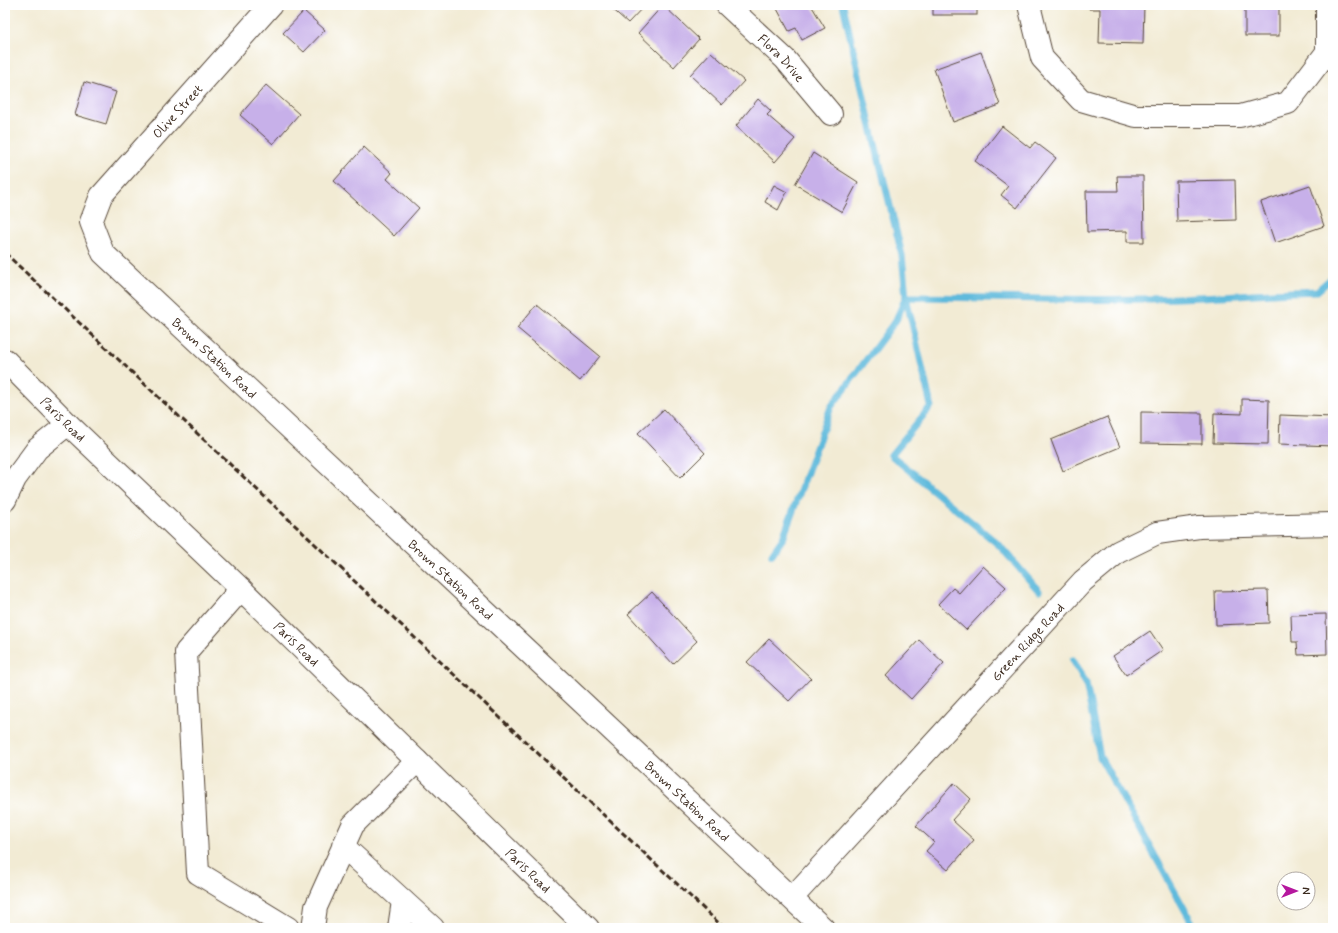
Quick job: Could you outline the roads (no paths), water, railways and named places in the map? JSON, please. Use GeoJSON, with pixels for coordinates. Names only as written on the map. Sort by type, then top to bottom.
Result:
{"type":"FeatureCollection","features":[{"type":"Feature","properties":{"kind":"street","name":"Olive Street"},"geometry":{"type":"LineString","coordinates":[[90,222],[101,196],[271,5]]}},
{"type":"Feature","properties":{"kind":"street","name":"Flora Drive"},"geometry":{"type":"LineString","coordinates":[[727,5],[785,59],[831,114]]}},
{"type":"Feature","properties":{"kind":"street"},"geometry":{"type":"LineString","coordinates":[[1029,5],[1042,58],[1081,100],[1136,116],[1240,116],[1288,103],[1327,52],[1327,5]]}},
{"type":"Feature","properties":{"kind":"street","name":"Brown Station Road"},"geometry":{"type":"LineString","coordinates":[[90,222],[103,253],[824,928]]}},
{"type":"Feature","properties":{"kind":"street","name":"Paris Road"},"geometry":{"type":"LineString","coordinates":[[5,360],[68,424],[241,589],[588,928]]}},
{"type":"Feature","properties":{"kind":"street"},"geometry":{"type":"LineString","coordinates":[[5,500],[15,479],[37,449],[68,424]]}},
{"type":"Feature","properties":{"kind":"street","name":"Green Ridge Road"},"geometry":{"type":"LineString","coordinates":[[792,898],[1083,580],[1118,552],[1157,533],[1198,527],[1333,524]]}},
{"type":"Feature","properties":{"kind":"street"},"geometry":{"type":"LineString","coordinates":[[241,589],[186,652],[198,873],[288,928]]}},
{"type":"Feature","properties":{"kind":"street"},"geometry":{"type":"LineString","coordinates":[[313,928],[316,907],[353,826],[417,761]]}},
{"type":"Feature","properties":{"kind":"street"},"geometry":{"type":"LineString","coordinates":[[343,846],[433,928]]}},
{"type":"Feature","properties":{"kind":"street"},"geometry":{"type":"LineString","coordinates":[[398,928],[403,901]]}},
{"type":"Feature","properties":{"kind":"waterway"},"geometry":{"type":"LineString","coordinates":[[772,554],[783,538],[831,407],[896,320],[906,297],[902,255],[843,5]]}},
{"type":"Feature","properties":{"kind":"waterway"},"geometry":{"type":"LineString","coordinates":[[1039,591],[999,545],[891,455],[931,406],[906,297],[1083,300],[1186,298],[1317,291],[1333,277]]}},
{"type":"Feature","properties":{"kind":"waterway"},"geometry":{"type":"LineString","coordinates":[[1073,660],[1086,683],[1100,757],[1195,928]]}},
{"type":"Feature","properties":{"kind":"railway"},"geometry":{"type":"LineString","coordinates":[[5,253],[724,928]]}}]}
